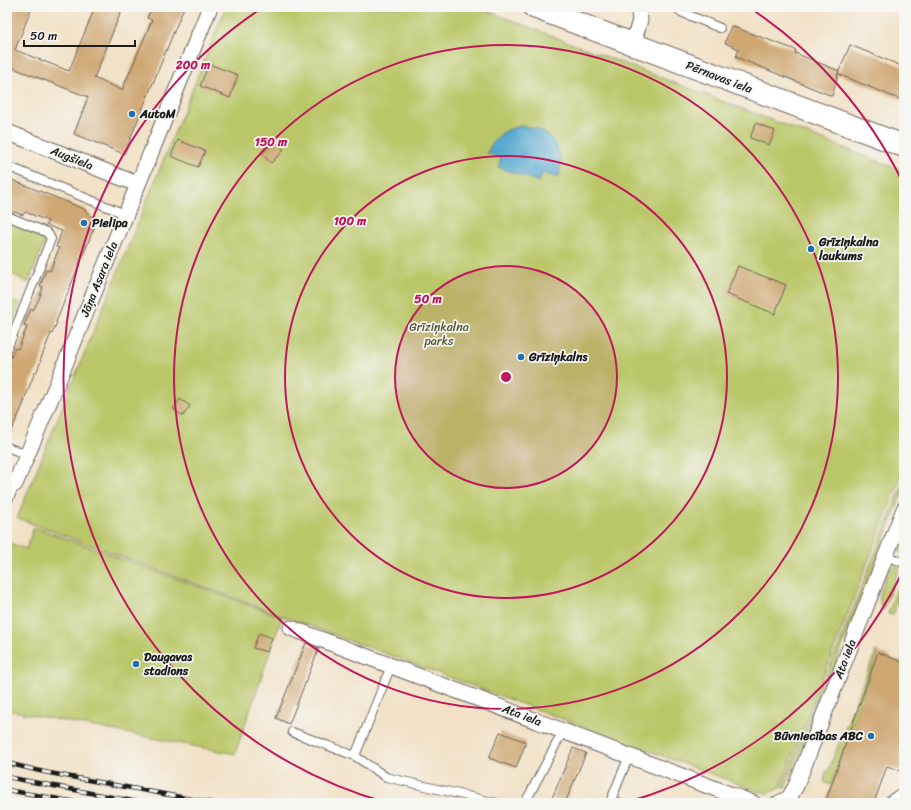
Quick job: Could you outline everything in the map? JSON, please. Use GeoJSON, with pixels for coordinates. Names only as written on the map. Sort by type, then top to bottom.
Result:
{"type":"FeatureCollection","features":[{"type":"Feature","properties":{"kind":"main road","name":"Pērnavas iela"},"geometry":{"type":"LineString","coordinates":[[534,7],[904,146]]}},
{"type":"Feature","properties":{"kind":"street","name":"Jāņa Asara iela"},"geometry":{"type":"LineString","coordinates":[[15,484],[210,7]]}},
{"type":"Feature","properties":{"kind":"street"},"geometry":{"type":"LineString","coordinates":[[632,44],[640,20],[638,7]]}},
{"type":"Feature","properties":{"kind":"street","name":"Augšiela"},"geometry":{"type":"LineString","coordinates":[[7,132],[137,184]]}},
{"type":"Feature","properties":{"kind":"street","name":"Ata iela"},"geometry":{"type":"LineString","coordinates":[[787,801],[796,786],[904,509]]}},
{"type":"Feature","properties":{"kind":"street","name":"Ata iela"},"geometry":{"type":"LineString","coordinates":[[291,628],[753,803]]}},
{"type":"Feature","properties":{"kind":"lane"},"geometry":{"type":"LineString","coordinates":[[676,7],[681,12],[720,28]]}},
{"type":"Feature","properties":{"kind":"lane"},"geometry":{"type":"LineString","coordinates":[[7,166],[125,214]]}},
{"type":"Feature","properties":{"kind":"lane"},"geometry":{"type":"LineString","coordinates":[[7,216],[46,232],[51,239],[7,349]]}},
{"type":"Feature","properties":{"kind":"lane"},"geometry":{"type":"LineString","coordinates":[[7,447],[27,455]]}},
{"type":"Feature","properties":{"kind":"lane"},"geometry":{"type":"LineString","coordinates":[[7,504],[15,484]]}},
{"type":"Feature","properties":{"kind":"lane"},"geometry":{"type":"LineString","coordinates":[[886,556],[904,563]]}},
{"type":"Feature","properties":{"kind":"lane"},"geometry":{"type":"LineString","coordinates":[[355,756],[391,666]]}},
{"type":"Feature","properties":{"kind":"lane"},"geometry":{"type":"LineString","coordinates":[[525,803],[563,731]]}},
{"type":"Feature","properties":{"kind":"lane"},"geometry":{"type":"LineString","coordinates":[[292,732],[355,756],[386,777],[498,803]]}},
{"type":"Feature","properties":{"kind":"lane"},"geometry":{"type":"LineString","coordinates":[[619,803],[611,800],[629,756]]}},
{"type":"Feature","properties":{"kind":"lane"},"geometry":{"type":"LineString","coordinates":[[889,803],[890,800],[904,790]]}},
{"type":"Feature","properties":{"kind":"green space","name":"Grīziņkalna parks"},"geometry":{"type":"Polygon","coordinates":[[[226,7],[477,7],[904,171],[904,469],[780,788],[766,794],[17,518],[226,7]]]}},
{"type":"Feature","properties":{"kind":"green space"},"geometry":{"type":"Polygon","coordinates":[[[7,222],[43,237],[45,242],[28,283],[7,271],[7,222]]]}},
{"type":"Feature","properties":{"kind":"green space"},"geometry":{"type":"Polygon","coordinates":[[[7,300],[20,303],[7,336],[7,300]]]}},
{"type":"Feature","properties":{"kind":"green space"},"geometry":{"type":"Polygon","coordinates":[[[904,480],[904,489],[804,744],[786,786],[782,788],[904,480]]]}},
{"type":"Feature","properties":{"kind":"green space","name":"Daugavas stadions"},"geometry":{"type":"Polygon","coordinates":[[[34,527],[282,617],[235,754],[7,710],[7,542],[26,549],[34,527]]]}},
{"type":"Feature","properties":{"kind":"green space"},"geometry":{"type":"Polygon","coordinates":[[[904,534],[904,555],[898,550],[904,534]]]}},
{"type":"Feature","properties":{"kind":"green space"},"geometry":{"type":"Polygon","coordinates":[[[892,567],[900,567],[883,610],[880,600],[881,590],[889,570],[892,567]]]}},
{"type":"Feature","properties":{"kind":"green space"},"geometry":{"type":"Polygon","coordinates":[[[900,586],[903,587],[893,615],[888,614],[897,588],[900,586]]]}},
{"type":"Feature","properties":{"kind":"green space"},"geometry":{"type":"Polygon","coordinates":[[[876,651],[878,652],[831,785],[824,782],[826,772],[828,771],[876,651]]]}},
{"type":"Feature","properties":{"kind":"water"},"geometry":{"type":"Polygon","coordinates":[[[523,126],[542,131],[549,136],[554,143],[558,150],[560,159],[558,178],[543,173],[539,182],[498,167],[501,158],[487,153],[493,142],[505,131],[523,126]]]}},
{"type":"Feature","properties":{"kind":"building"},"geometry":{"type":"Polygon","coordinates":[[[7,7],[32,7],[15,50],[69,71],[95,7],[123,7],[94,78],[122,90],[152,20],[147,18],[152,7],[184,7],[124,154],[74,134],[88,97],[8,66],[7,68],[7,7]]]}},
{"type":"Feature","properties":{"kind":"building"},"geometry":{"type":"Polygon","coordinates":[[[731,26],[796,50],[795,53],[839,71],[832,96],[736,57],[739,49],[725,43],[731,26]]]}},
{"type":"Feature","properties":{"kind":"building"},"geometry":{"type":"Polygon","coordinates":[[[850,45],[904,67],[904,101],[838,74],[850,45]]]}},
{"type":"Feature","properties":{"kind":"building"},"geometry":{"type":"Polygon","coordinates":[[[209,64],[238,75],[230,98],[200,86],[209,64]]]}},
{"type":"Feature","properties":{"kind":"building"},"geometry":{"type":"Polygon","coordinates":[[[756,123],[775,131],[769,145],[750,138],[756,123]]]}},
{"type":"Feature","properties":{"kind":"building"},"geometry":{"type":"Polygon","coordinates":[[[178,140],[205,151],[198,167],[171,156],[178,140]]]}},
{"type":"Feature","properties":{"kind":"building"},"geometry":{"type":"Polygon","coordinates":[[[276,141],[284,150],[271,163],[262,154],[276,141]]]}},
{"type":"Feature","properties":{"kind":"building"},"geometry":{"type":"Polygon","coordinates":[[[7,178],[84,209],[92,217],[94,221],[94,228],[25,400],[7,439],[7,376],[11,365],[8,364],[15,348],[18,349],[27,327],[24,325],[31,309],[33,310],[39,299],[43,287],[40,286],[46,270],[50,271],[59,248],[56,247],[62,231],[46,225],[48,221],[25,212],[23,215],[7,209],[7,178]]]}},
{"type":"Feature","properties":{"kind":"building"},"geometry":{"type":"Polygon","coordinates":[[[738,266],[786,285],[775,314],[726,294],[738,266]]]}},
{"type":"Feature","properties":{"kind":"building"},"geometry":{"type":"Polygon","coordinates":[[[180,399],[190,406],[183,416],[173,409],[180,399]]]}},
{"type":"Feature","properties":{"kind":"building"},"geometry":{"type":"Polygon","coordinates":[[[259,633],[272,638],[267,652],[253,648],[259,633]]]}},
{"type":"Feature","properties":{"kind":"building"},"geometry":{"type":"Polygon","coordinates":[[[306,643],[319,648],[289,724],[276,718],[306,643]]]}},
{"type":"Feature","properties":{"kind":"building"},"geometry":{"type":"Polygon","coordinates":[[[878,652],[904,663],[904,772],[887,766],[874,803],[825,803],[878,652]]]}},
{"type":"Feature","properties":{"kind":"building"},"geometry":{"type":"Polygon","coordinates":[[[500,732],[526,742],[516,768],[489,758],[500,732]]]}},
{"type":"Feature","properties":{"kind":"building"},"geometry":{"type":"Polygon","coordinates":[[[573,748],[586,753],[565,803],[552,798],[573,748]]]}},
{"type":"Feature","properties":{"kind":"railway"},"geometry":{"type":"LineString","coordinates":[[7,763],[44,772],[213,803]]}},
{"type":"Feature","properties":{"kind":"railway"},"geometry":{"type":"LineString","coordinates":[[7,777],[143,803]]}},
{"type":"Feature","properties":{"kind":"railway"},"geometry":{"type":"LineString","coordinates":[[7,790],[82,803]]}},
{"type":"Feature","properties":{"kind":"place","name":"AutoM"},"geometry":{"type":"Point","coordinates":[132,114]}},
{"type":"Feature","properties":{"kind":"place","name":"Pielipa"},"geometry":{"type":"Point","coordinates":[84,223]}},
{"type":"Feature","properties":{"kind":"place","name":"Grīziņkalna laukums"},"geometry":{"type":"Point","coordinates":[811,249]}},
{"type":"Feature","properties":{"kind":"place","name":"Grīziņkalns"},"geometry":{"type":"Point","coordinates":[521,357]}},
{"type":"Feature","properties":{"kind":"place","name":"Daugavas stadions"},"geometry":{"type":"Point","coordinates":[136,664]}},
{"type":"Feature","properties":{"kind":"place","name":"Būvniecības ABC"},"geometry":{"type":"Point","coordinates":[871,736]}}]}
